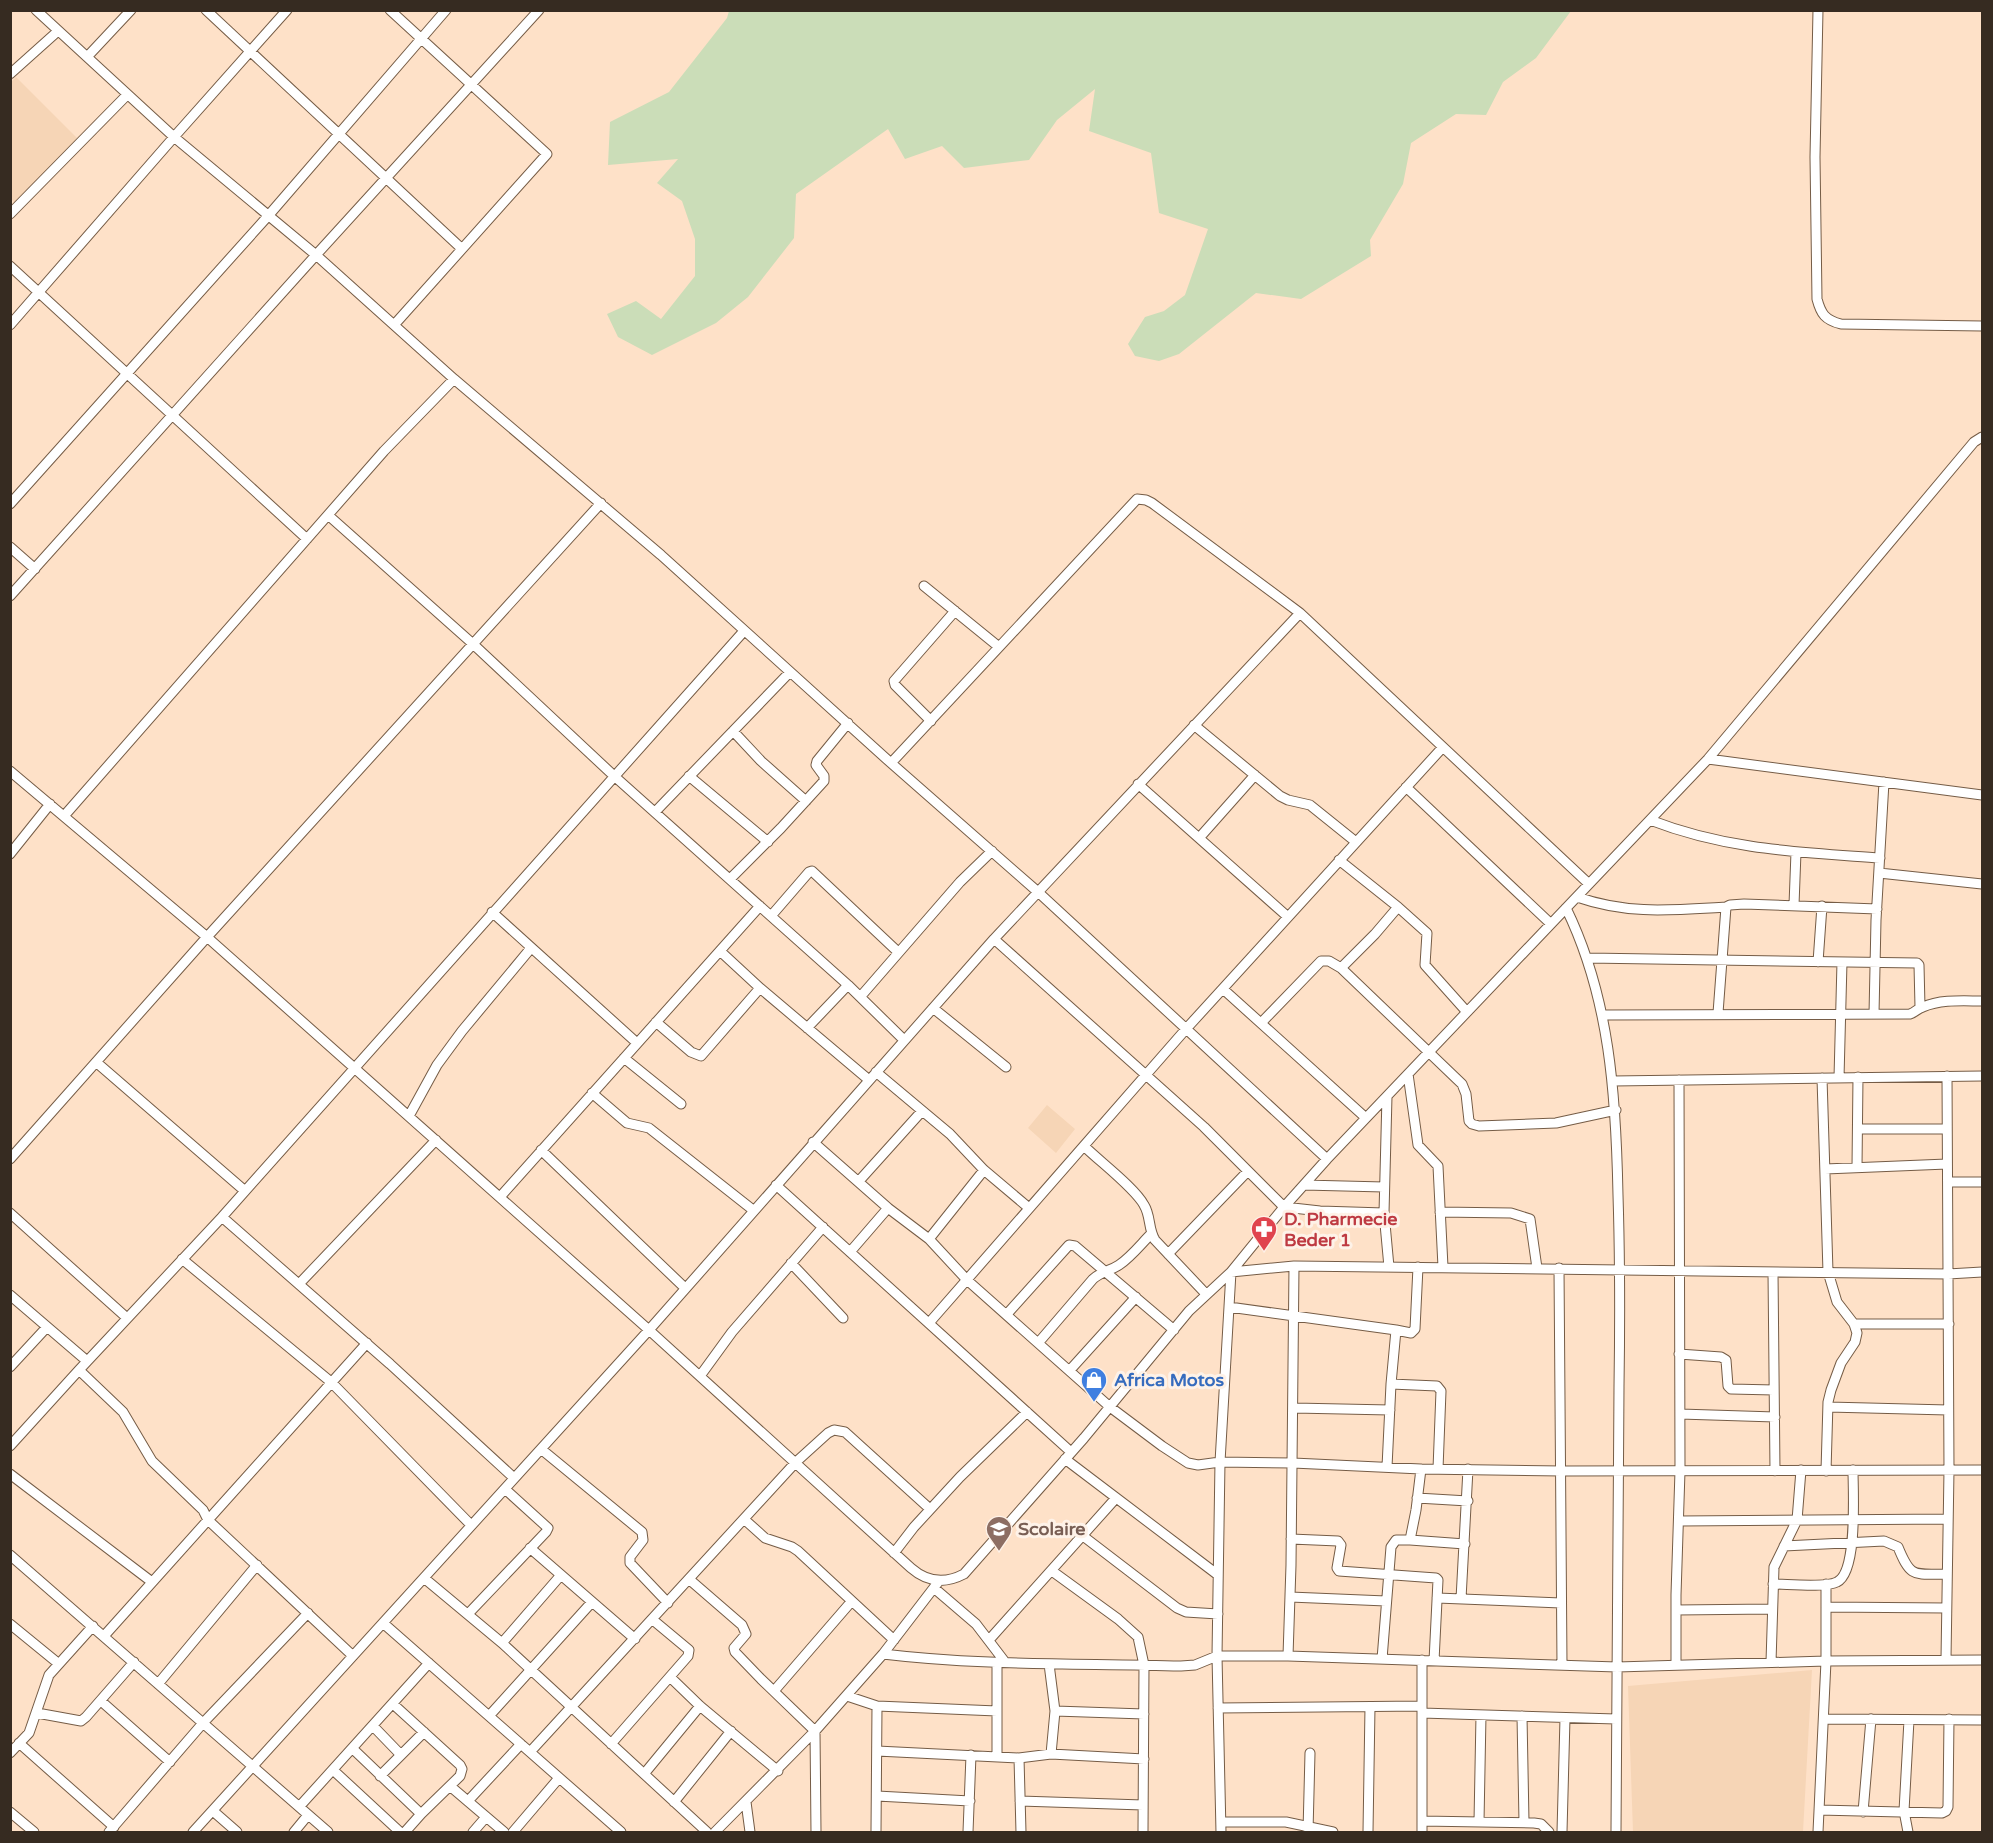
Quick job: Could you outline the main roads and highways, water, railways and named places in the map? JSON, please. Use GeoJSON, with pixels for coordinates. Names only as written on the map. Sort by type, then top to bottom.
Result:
{"type":"FeatureCollection","features":[{"type":"Feature","properties":{"kind":"place","name":"D. Pharmecie Beder 1"},"geometry":{"type":"Point","coordinates":[1264,1252]}},
{"type":"Feature","properties":{"kind":"place","name":"Africa Motos"},"geometry":{"type":"Point","coordinates":[1094,1403]}},
{"type":"Feature","properties":{"kind":"place","name":"Scolaire"},"geometry":{"type":"Point","coordinates":[999,1552]}}]}
